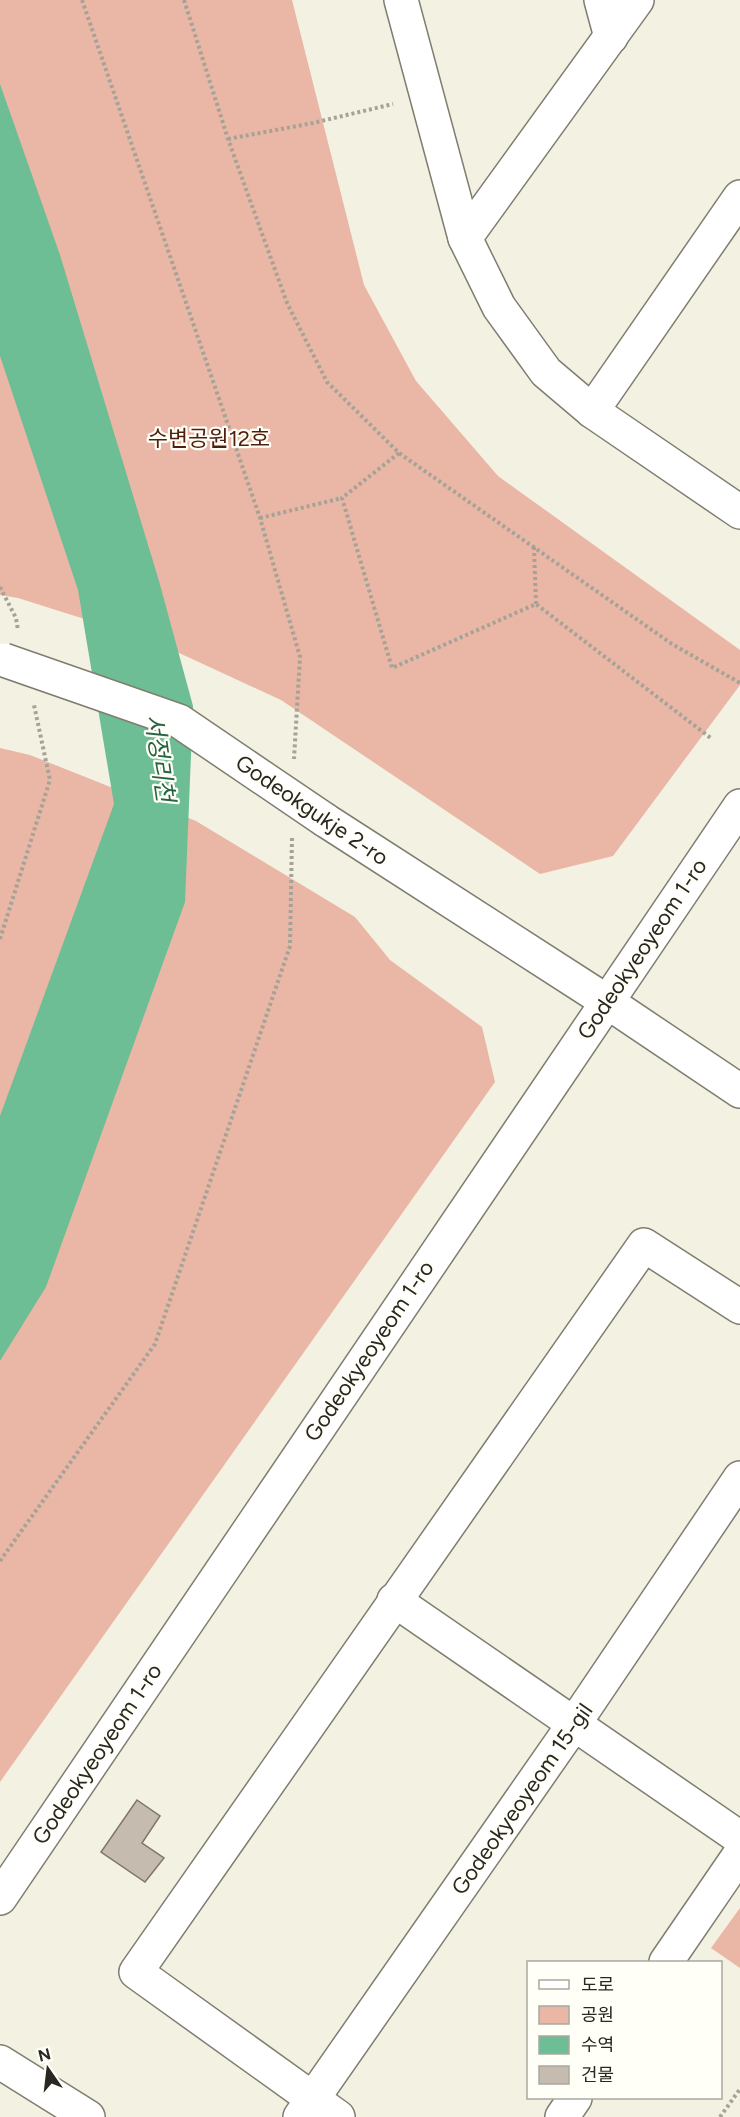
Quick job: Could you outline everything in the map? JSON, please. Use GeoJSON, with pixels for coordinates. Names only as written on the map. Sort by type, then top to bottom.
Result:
{"type":"FeatureCollection","features":[{"type":"Feature","properties":{"kind":"street"},"geometry":{"type":"LineString","coordinates":[[401,0],[465,238],[499,307],[546,372],[592,411],[740,512]]}},
{"type":"Feature","properties":{"kind":"street"},"geometry":{"type":"LineString","coordinates":[[601,0],[611,37]]}},
{"type":"Feature","properties":{"kind":"street"},"geometry":{"type":"LineString","coordinates":[[465,238],[637,0]]}},
{"type":"Feature","properties":{"kind":"street"},"geometry":{"type":"LineString","coordinates":[[592,411],[740,196]]}},
{"type":"Feature","properties":{"kind":"street","name":"Godeokgukje 2-ro"},"geometry":{"type":"LineString","coordinates":[[8,653],[179,722],[740,1091]]}},
{"type":"Feature","properties":{"kind":"street","name":"Godeokyeoyeom 1-ro"},"geometry":{"type":"LineString","coordinates":[[0,1898],[740,806]]}},
{"type":"Feature","properties":{"kind":"street"},"geometry":{"type":"LineString","coordinates":[[317,2111],[136,1972],[644,1245],[740,1307]]}},
{"type":"Feature","properties":{"kind":"street","name":"Godeokyeoyeom 15-gil"},"geometry":{"type":"LineString","coordinates":[[317,2111],[740,1478]]}},
{"type":"Feature","properties":{"kind":"street"},"geometry":{"type":"LineString","coordinates":[[394,1600],[740,1838]]}},
{"type":"Feature","properties":{"kind":"street"},"geometry":{"type":"LineString","coordinates":[[667,1961],[740,1854]]}},
{"type":"Feature","properties":{"kind":"street"},"geometry":{"type":"LineString","coordinates":[[0,2062],[88,2117]]}},
{"type":"Feature","properties":{"kind":"street"},"geometry":{"type":"LineString","coordinates":[[562,2117],[574,2099]]}},
{"type":"Feature","properties":{"kind":"path"},"geometry":{"type":"LineString","coordinates":[[82,0],[260,518],[300,657],[294,762]]}},
{"type":"Feature","properties":{"kind":"path"},"geometry":{"type":"LineString","coordinates":[[184,0],[228,139],[287,303],[327,382],[399,453],[672,644],[740,683]]}},
{"type":"Feature","properties":{"kind":"path"},"geometry":{"type":"LineString","coordinates":[[228,139],[313,123],[426,96]]}},
{"type":"Feature","properties":{"kind":"path"},"geometry":{"type":"LineString","coordinates":[[260,518],[342,498],[399,453]]}},
{"type":"Feature","properties":{"kind":"path"},"geometry":{"type":"LineString","coordinates":[[342,498],[392,669],[536,604]]}},
{"type":"Feature","properties":{"kind":"path"},"geometry":{"type":"LineString","coordinates":[[534,547],[536,604]]}},
{"type":"Feature","properties":{"kind":"path"},"geometry":{"type":"LineString","coordinates":[[0,587],[15,618],[8,653]]}},
{"type":"Feature","properties":{"kind":"path"},"geometry":{"type":"LineString","coordinates":[[536,604],[712,739]]}},
{"type":"Feature","properties":{"kind":"path"},"geometry":{"type":"LineString","coordinates":[[0,939],[50,780],[33,699]]}},
{"type":"Feature","properties":{"kind":"path"},"geometry":{"type":"LineString","coordinates":[[0,1561],[155,1344],[290,945],[292,831]]}},
{"type":"Feature","properties":{"kind":"path"},"geometry":{"type":"LineString","coordinates":[[720,2117],[740,2089]]}},
{"type":"Feature","properties":{"kind":"green space","name":"수변공원12호"},"geometry":{"type":"Polygon","coordinates":[[[0,0],[292,0],[364,285],[416,381],[498,476],[740,650],[740,685],[613,856],[540,874],[281,700],[151,640],[18,598],[0,595],[0,0]]]}},
{"type":"Feature","properties":{"kind":"green space"},"geometry":{"type":"Polygon","coordinates":[[[0,748],[30,755],[196,821],[355,917],[390,960],[482,1027],[495,1082],[0,1782],[0,748]]]}},
{"type":"Feature","properties":{"kind":"green space"},"geometry":{"type":"Polygon","coordinates":[[[740,1908],[740,1968],[711,1948],[740,1908]]]}},
{"type":"Feature","properties":{"kind":"water","name":"서정리천"},"geometry":{"type":"Polygon","coordinates":[[[0,84],[60,255],[159,581],[193,706],[185,902],[46,1287],[0,1361],[0,1116],[114,804],[78,590],[0,356],[0,84]]]}},
{"type":"Feature","properties":{"kind":"building"},"geometry":{"type":"Polygon","coordinates":[[[137,1800],[160,1816],[142,1843],[164,1858],[145,1882],[101,1852],[137,1800]]]}}]}
